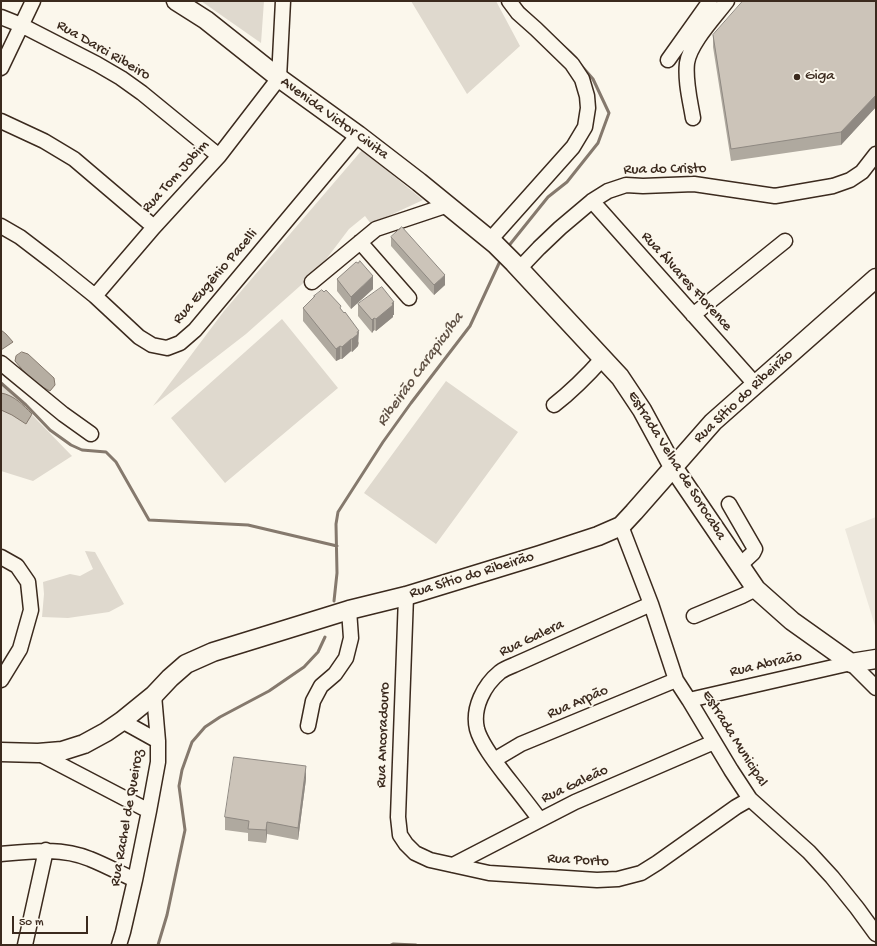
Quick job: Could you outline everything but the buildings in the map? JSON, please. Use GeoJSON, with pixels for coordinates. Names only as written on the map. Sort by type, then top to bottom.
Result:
{"type":"FeatureCollection","features":[{"type":"Feature","properties":{"kind":"main road","name":"Avenida Victor Civita"},"geometry":{"type":"LineString","coordinates":[[176,1],[206,20],[279,78],[420,182],[493,242]]}},
{"type":"Feature","properties":{"kind":"main road","name":"Estrada Velha de Sorocaba"},"geometry":{"type":"LineString","coordinates":[[493,242],[620,377],[642,410],[673,467],[756,589],[792,621],[851,663]]}},
{"type":"Feature","properties":{"kind":"main road","name":"Rua Sítio do Ribeirão"},"geometry":{"type":"LineString","coordinates":[[1,752],[38,753],[62,751],[84,744],[122,721],[154,695],[186,664],[212,652],[349,610],[406,596],[562,548],[598,536],[620,526],[713,422],[876,278]]}},
{"type":"Feature","properties":{"kind":"main road"},"geometry":{"type":"LineString","coordinates":[[851,663],[876,659]]}},
{"type":"Feature","properties":{"kind":"street"},"geometry":{"type":"LineString","coordinates":[[1,68],[33,1]]}},
{"type":"Feature","properties":{"kind":"street"},"geometry":{"type":"LineString","coordinates":[[279,78],[282,1]]}},
{"type":"Feature","properties":{"kind":"street"},"geometry":{"type":"LineString","coordinates":[[493,242],[573,147],[585,127],[588,108],[587,96],[582,79],[572,64],[518,13],[509,1]]}},
{"type":"Feature","properties":{"kind":"street"},"geometry":{"type":"LineString","coordinates":[[668,60],[710,1]]}},
{"type":"Feature","properties":{"kind":"street"},"geometry":{"type":"LineString","coordinates":[[694,118],[687,82],[687,62],[696,41],[727,1]]}},
{"type":"Feature","properties":{"kind":"street","name":"Rua Darci Ribeiro"},"geometry":{"type":"LineString","coordinates":[[1,17],[21,25],[121,78],[142,93],[219,156]]}},
{"type":"Feature","properties":{"kind":"street","name":"Rua Tom Jobim"},"geometry":{"type":"LineString","coordinates":[[95,296],[154,227],[219,156],[279,78]]}},
{"type":"Feature","properties":{"kind":"street"},"geometry":{"type":"LineString","coordinates":[[1,121],[44,141],[74,159],[154,227]]}},
{"type":"Feature","properties":{"kind":"street","name":"Rua Eugênio Pacelli"},"geometry":{"type":"LineString","coordinates":[[1,226],[20,237],[95,296],[139,337],[152,345],[167,348],[180,343],[195,330],[358,135]]}},
{"type":"Feature","properties":{"kind":"street","name":"Rua do Cristo"},"geometry":{"type":"LineString","coordinates":[[516,266],[592,202],[608,191],[626,185],[643,186],[694,184],[776,196],[833,186],[850,180],[862,172],[876,154]]}},
{"type":"Feature","properties":{"kind":"street","name":"Rua Álvares Florence"},"geometry":{"type":"LineString","coordinates":[[592,202],[755,384]]}},
{"type":"Feature","properties":{"kind":"street"},"geometry":{"type":"LineString","coordinates":[[312,282],[376,229],[448,205]]}},
{"type":"Feature","properties":{"kind":"street"},"geometry":{"type":"LineString","coordinates":[[693,315],[785,241]]}},
{"type":"Feature","properties":{"kind":"street"},"geometry":{"type":"LineString","coordinates":[[360,242],[409,298]]}},
{"type":"Feature","properties":{"kind":"street"},"geometry":{"type":"LineString","coordinates":[[554,405],[572,391],[603,358]]}},
{"type":"Feature","properties":{"kind":"street"},"geometry":{"type":"LineString","coordinates":[[1,363],[63,414],[91,434]]}},
{"type":"Feature","properties":{"kind":"street"},"geometry":{"type":"LineString","coordinates":[[729,504],[755,549],[753,553],[740,565]]}},
{"type":"Feature","properties":{"kind":"street","name":"Estrada Municipal"},"geometry":{"type":"LineString","coordinates":[[620,526],[652,604],[676,680],[741,786],[750,798],[809,852],[832,877],[876,934]]}},
{"type":"Feature","properties":{"kind":"street"},"geometry":{"type":"LineString","coordinates":[[1,557],[17,566],[28,582],[31,610],[20,649],[1,680]]}},
{"type":"Feature","properties":{"kind":"street"},"geometry":{"type":"LineString","coordinates":[[694,616],[756,589]]}},
{"type":"Feature","properties":{"kind":"street","name":"Rua Ancoradouro"},"geometry":{"type":"LineString","coordinates":[[406,596],[398,810],[399,829],[400,835],[406,844],[415,853],[430,860]]}},
{"type":"Feature","properties":{"kind":"street","name":"Rua Galera"},"geometry":{"type":"LineString","coordinates":[[540,820],[494,760],[480,737],[476,728],[475,716],[479,700],[487,685],[500,672],[652,604]]}},
{"type":"Feature","properties":{"kind":"street"},"geometry":{"type":"LineString","coordinates":[[308,726],[312,701],[321,686],[335,674],[346,658],[351,638],[349,610]]}},
{"type":"Feature","properties":{"kind":"street"},"geometry":{"type":"LineString","coordinates":[[851,663],[876,688]]}},
{"type":"Feature","properties":{"kind":"street","name":"Rua Abraão"},"geometry":{"type":"LineString","coordinates":[[689,700],[851,663]]}},
{"type":"Feature","properties":{"kind":"street","name":"Rua Arpão"},"geometry":{"type":"LineString","coordinates":[[494,760],[522,744],[676,680]]}},
{"type":"Feature","properties":{"kind":"street","name":"Rua Rachel de Queiroz"},"geometry":{"type":"LineString","coordinates":[[119,945],[135,880],[158,762],[158,741],[154,695]]}},
{"type":"Feature","properties":{"kind":"street"},"geometry":{"type":"LineString","coordinates":[[122,721],[158,741]]}},
{"type":"Feature","properties":{"kind":"street","name":"Rua Galeão"},"geometry":{"type":"LineString","coordinates":[[453,865],[575,802],[714,742]]}},
{"type":"Feature","properties":{"kind":"street"},"geometry":{"type":"LineString","coordinates":[[38,753],[149,811]]}},
{"type":"Feature","properties":{"kind":"street","name":"Rua Porto"},"geometry":{"type":"LineString","coordinates":[[430,860],[489,873],[618,880],[641,872],[657,864],[750,798]]}},
{"type":"Feature","properties":{"kind":"street"},"geometry":{"type":"LineString","coordinates":[[1,854],[46,850],[71,853],[89,858],[135,880]]}},
{"type":"Feature","properties":{"kind":"street"},"geometry":{"type":"LineString","coordinates":[[25,945],[46,850]]}},
{"type":"Feature","properties":{"kind":"shaded area"},"geometry":{"type":"Polygon","coordinates":[[[201,1],[264,1],[261,43],[201,1]]]}},
{"type":"Feature","properties":{"kind":"shaded area"},"geometry":{"type":"Polygon","coordinates":[[[411,1],[496,1],[520,46],[467,94],[411,1]]]}},
{"type":"Feature","properties":{"kind":"shaded area"},"geometry":{"type":"Polygon","coordinates":[[[362,150],[423,200],[371,224],[365,216],[349,229],[318,270],[246,334],[153,406],[224,311],[362,150]]]}},
{"type":"Feature","properties":{"kind":"shaded area"},"geometry":{"type":"Polygon","coordinates":[[[282,319],[338,388],[225,483],[171,418],[282,319]]]}},
{"type":"Feature","properties":{"kind":"shaded area"},"geometry":{"type":"Polygon","coordinates":[[[1,330],[13,342],[1,350],[1,330]]]}},
{"type":"Feature","properties":{"kind":"shaded area"},"geometry":{"type":"Polygon","coordinates":[[[22,352],[28,354],[54,378],[55,385],[50,391],[31,378],[15,361],[16,356],[22,352]]]}},
{"type":"Feature","properties":{"kind":"shaded area"},"geometry":{"type":"Polygon","coordinates":[[[446,381],[518,432],[436,544],[364,493],[446,381]]]}},
{"type":"Feature","properties":{"kind":"shaded area"},"geometry":{"type":"Polygon","coordinates":[[[1,383],[72,456],[33,481],[1,471],[1,383]]]}},
{"type":"Feature","properties":{"kind":"shaded area"},"geometry":{"type":"Polygon","coordinates":[[[1,393],[14,398],[32,414],[26,424],[1,410],[1,393]]]}},
{"type":"Feature","properties":{"kind":"shaded area"},"geometry":{"type":"Polygon","coordinates":[[[876,517],[876,629],[845,529],[876,517]]]}},
{"type":"Feature","properties":{"kind":"shaded area"},"geometry":{"type":"Polygon","coordinates":[[[85,551],[95,552],[124,604],[109,612],[68,618],[42,617],[44,594],[43,582],[70,574],[80,576],[93,569],[85,551]]]}},
{"type":"Feature","properties":{"kind":"waterway","name":"Ribeirão Carapicuíba"},"geometry":{"type":"LineString","coordinates":[[519,4],[528,13]]}},
{"type":"Feature","properties":{"kind":"waterway","name":"Ribeirão Carapicuíba"},"geometry":{"type":"LineString","coordinates":[[561,44],[576,58]]}},
{"type":"Feature","properties":{"kind":"waterway","name":"Ribeirão Carapicuíba"},"geometry":{"type":"LineString","coordinates":[[507,248],[548,197],[567,182],[598,143],[609,113],[593,79],[579,63]]}},
{"type":"Feature","properties":{"kind":"waterway","name":"Ribeirão Carapicuíba"},"geometry":{"type":"LineString","coordinates":[[334,601],[337,573],[336,524],[338,512],[383,442],[470,326],[501,259]]}},
{"type":"Feature","properties":{"kind":"waterway"},"geometry":{"type":"LineString","coordinates":[[1,383],[26,405],[50,430],[71,445],[82,450],[106,452],[116,462],[149,520],[248,525],[337,546]]}},
{"type":"Feature","properties":{"kind":"waterway","name":"Ribeirão Carapicuíba"},"geometry":{"type":"LineString","coordinates":[[158,945],[167,915],[185,830],[179,786],[182,770],[192,742],[205,727],[220,717],[269,691],[304,667],[318,652],[325,637]]}},
{"type":"Feature","properties":{"kind":"waterway"},"geometry":{"type":"LineString","coordinates":[[391,945],[416,945]]}},
{"type":"Feature","properties":{"kind":"place","name":"Giga"},"geometry":{"type":"Point","coordinates":[797,77]}}]}
